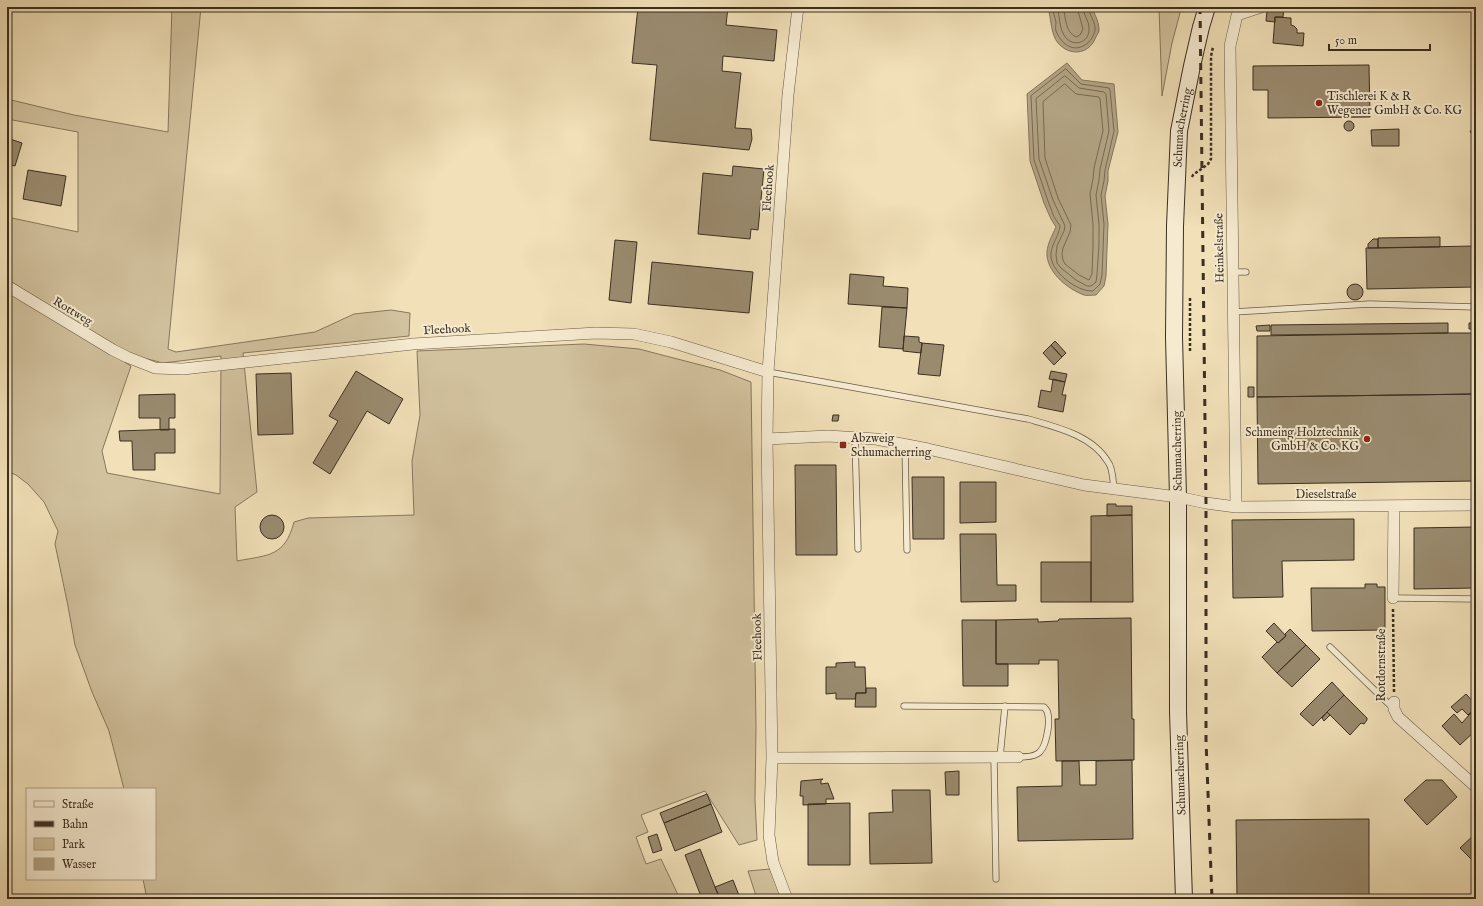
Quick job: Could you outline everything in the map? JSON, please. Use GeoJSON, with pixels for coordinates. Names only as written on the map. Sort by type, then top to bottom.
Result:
{"type":"FeatureCollection","features":[{"type":"Feature","properties":{"kind":"main road","name":"Schumacherring"},"geometry":{"type":"LineString","coordinates":[[1184,899],[1178,712],[1178,497],[1174,337],[1175,226],[1180,131],[1192,66],[1207,7]]}},
{"type":"Feature","properties":{"kind":"street","name":"Fleehook"},"geometry":{"type":"LineString","coordinates":[[787,899],[773,862],[769,835],[772,758],[767,439],[768,372],[788,95],[798,7]]}},
{"type":"Feature","properties":{"kind":"street","name":"Heinkelstraße"},"geometry":{"type":"LineString","coordinates":[[1236,507],[1230,46],[1237,15],[1261,7]]}},
{"type":"Feature","properties":{"kind":"street","name":"Rottweg"},"geometry":{"type":"LineString","coordinates":[[7,286],[126,357]]}},
{"type":"Feature","properties":{"kind":"street","name":"Fleehook"},"geometry":{"type":"LineString","coordinates":[[126,357],[155,368],[184,369],[413,344],[596,333],[634,334],[671,342],[768,372]]}},
{"type":"Feature","properties":{"kind":"street","name":"Dieselstraße"},"geometry":{"type":"LineString","coordinates":[[767,439],[828,436],[876,439],[1084,485],[1178,497],[1236,507],[1476,505]]}},
{"type":"Feature","properties":{"kind":"street"},"geometry":{"type":"LineString","coordinates":[[1393,598],[1394,506]]}},
{"type":"Feature","properties":{"kind":"street","name":"Rotdornstraße"},"geometry":{"type":"LineString","coordinates":[[1394,706],[1398,717],[1476,787]]}},
{"type":"Feature","properties":{"kind":"street"},"geometry":{"type":"LineString","coordinates":[[772,758],[1018,757]]}},
{"type":"Feature","properties":{"kind":"lane"},"geometry":{"type":"LineString","coordinates":[[1232,272],[1246,272]]}},
{"type":"Feature","properties":{"kind":"lane"},"geometry":{"type":"LineString","coordinates":[[1233,312],[1370,304],[1476,307]]}},
{"type":"Feature","properties":{"kind":"lane"},"geometry":{"type":"LineString","coordinates":[[768,372],[1028,419],[1061,428],[1091,442],[1109,462],[1114,489]]}},
{"type":"Feature","properties":{"kind":"lane"},"geometry":{"type":"LineString","coordinates":[[855,437],[858,548]]}},
{"type":"Feature","properties":{"kind":"lane"},"geometry":{"type":"LineString","coordinates":[[905,445],[907,550]]}},
{"type":"Feature","properties":{"kind":"lane"},"geometry":{"type":"LineString","coordinates":[[1393,598],[1476,599]]}},
{"type":"Feature","properties":{"kind":"lane"},"geometry":{"type":"LineString","coordinates":[[1330,647],[1394,706]]}},
{"type":"Feature","properties":{"kind":"lane"},"geometry":{"type":"LineString","coordinates":[[904,706],[1044,707],[1048,714],[1047,738],[1042,749],[1037,754],[1018,757]]}},
{"type":"Feature","properties":{"kind":"lane"},"geometry":{"type":"LineString","coordinates":[[996,879],[997,757],[1005,706]]}},
{"type":"Feature","properties":{"kind":"path"},"geometry":{"type":"LineString","coordinates":[[1192,180],[1193,175],[1208,164],[1211,159],[1211,56],[1214,42]]}},
{"type":"Feature","properties":{"kind":"path"},"geometry":{"type":"LineString","coordinates":[[1190,295],[1190,358]]}},
{"type":"Feature","properties":{"kind":"path","name":"Rotdornstraße"},"geometry":{"type":"LineString","coordinates":[[1393,598],[1394,706]]}},
{"type":"Feature","properties":{"kind":"green space"},"geometry":{"type":"Polygon","coordinates":[[[172,7],[201,7],[168,349],[176,352],[315,332],[354,314],[391,310],[410,313],[409,336],[243,353],[257,492],[235,507],[237,561],[274,552],[286,542],[294,522],[308,518],[414,515],[412,461],[420,415],[417,351],[584,344],[639,349],[720,370],[751,382],[756,727],[755,800],[757,840],[739,845],[705,791],[641,815],[648,832],[636,837],[646,864],[661,859],[680,899],[147,899],[143,880],[156,880],[156,788],[124,788],[109,731],[92,692],[75,645],[55,544],[58,531],[44,502],[28,484],[16,475],[7,471],[7,290],[131,366],[102,451],[107,473],[220,494],[221,356],[163,363],[132,355],[107,343],[7,279],[7,217],[78,232],[78,132],[7,119],[7,99],[74,115],[168,132],[172,7]]]}},
{"type":"Feature","properties":{"kind":"green space"},"geometry":{"type":"Polygon","coordinates":[[[1159,7],[1180,7],[1162,96],[1159,7]]]}},
{"type":"Feature","properties":{"kind":"green space"},"geometry":{"type":"Polygon","coordinates":[[[770,869],[782,899],[757,899],[748,871],[770,869]]]}},
{"type":"Feature","properties":{"kind":"water"},"geometry":{"type":"Polygon","coordinates":[[[1048,7],[1091,7],[1098,21],[1099,27],[1098,33],[1092,44],[1083,51],[1078,52],[1073,52],[1062,47],[1054,36],[1048,7]]]}},
{"type":"Feature","properties":{"kind":"water"},"geometry":{"type":"Polygon","coordinates":[[[1067,63],[1082,80],[1114,84],[1118,132],[1108,171],[1105,196],[1108,224],[1106,276],[1104,286],[1096,295],[1084,295],[1072,289],[1060,280],[1051,269],[1047,256],[1047,249],[1056,227],[1044,203],[1030,161],[1027,94],[1067,63]]]}},
{"type":"Feature","properties":{"kind":"building"},"geometry":{"type":"Polygon","coordinates":[[[638,7],[728,7],[726,25],[777,30],[774,61],[723,56],[722,71],[741,73],[735,128],[751,129],[752,139],[749,150],[650,140],[657,65],[632,63],[638,7]]]}},
{"type":"Feature","properties":{"kind":"building"},"geometry":{"type":"Polygon","coordinates":[[[1284,7],[1283,17],[1275,17],[1275,22],[1266,21],[1267,11],[1284,7]]]}},
{"type":"Feature","properties":{"kind":"building"},"geometry":{"type":"Polygon","coordinates":[[[1275,17],[1291,18],[1291,25],[1297,29],[1297,33],[1304,33],[1303,46],[1273,43],[1275,17]]]}},
{"type":"Feature","properties":{"kind":"building","name":"Tischlerei K & R Wegener GmbH & Co. KG"},"geometry":{"type":"Polygon","coordinates":[[[1369,65],[1370,117],[1268,118],[1268,90],[1253,90],[1253,66],[1369,65]]]}},
{"type":"Feature","properties":{"kind":"building"},"geometry":{"type":"Polygon","coordinates":[[[1347,121],[1351,121],[1353,122],[1353,130],[1347,131],[1344,128],[1344,124],[1347,121]]]}},
{"type":"Feature","properties":{"kind":"building"},"geometry":{"type":"Polygon","coordinates":[[[1475,124],[1476,125],[1476,136],[1470,132],[1475,124]]]}},
{"type":"Feature","properties":{"kind":"building"},"geometry":{"type":"Polygon","coordinates":[[[1399,129],[1399,146],[1372,146],[1371,130],[1399,129]]]}},
{"type":"Feature","properties":{"kind":"building"},"geometry":{"type":"Polygon","coordinates":[[[7,138],[22,143],[15,166],[7,164],[7,138]]]}},
{"type":"Feature","properties":{"kind":"building"},"geometry":{"type":"Polygon","coordinates":[[[733,166],[764,169],[758,230],[751,229],[750,239],[698,234],[703,173],[732,176],[733,166]]]}},
{"type":"Feature","properties":{"kind":"building"},"geometry":{"type":"Polygon","coordinates":[[[28,170],[66,176],[61,206],[23,199],[28,170]]]}},
{"type":"Feature","properties":{"kind":"building"},"geometry":{"type":"Polygon","coordinates":[[[1440,237],[1440,247],[1378,248],[1378,238],[1440,237]]]}},
{"type":"Feature","properties":{"kind":"building"},"geometry":{"type":"Polygon","coordinates":[[[1373,239],[1378,239],[1378,248],[1368,248],[1368,244],[1373,239]]]}},
{"type":"Feature","properties":{"kind":"building"},"geometry":{"type":"Polygon","coordinates":[[[615,240],[637,242],[631,303],[609,300],[615,240]]]}},
{"type":"Feature","properties":{"kind":"building"},"geometry":{"type":"Polygon","coordinates":[[[1476,246],[1476,287],[1367,289],[1366,248],[1476,246]]]}},
{"type":"Feature","properties":{"kind":"building"},"geometry":{"type":"Polygon","coordinates":[[[652,262],[753,272],[749,313],[648,304],[652,262]]]}},
{"type":"Feature","properties":{"kind":"building"},"geometry":{"type":"Polygon","coordinates":[[[850,274],[884,277],[883,286],[908,288],[907,308],[848,304],[850,274]]]}},
{"type":"Feature","properties":{"kind":"building"},"geometry":{"type":"Polygon","coordinates":[[[1352,284],[1358,284],[1363,289],[1361,298],[1358,300],[1352,300],[1347,295],[1347,289],[1352,284]]]}},
{"type":"Feature","properties":{"kind":"building"},"geometry":{"type":"Polygon","coordinates":[[[882,307],[907,308],[903,349],[879,347],[882,307]]]}},
{"type":"Feature","properties":{"kind":"building"},"geometry":{"type":"Polygon","coordinates":[[[1448,323],[1448,333],[1271,335],[1271,325],[1448,323]]]}},
{"type":"Feature","properties":{"kind":"building"},"geometry":{"type":"Polygon","coordinates":[[[1469,323],[1476,323],[1476,329],[1469,329],[1469,323]]]}},
{"type":"Feature","properties":{"kind":"building"},"geometry":{"type":"Polygon","coordinates":[[[1270,325],[1270,331],[1257,331],[1256,326],[1270,325]]]}},
{"type":"Feature","properties":{"kind":"building"},"geometry":{"type":"Polygon","coordinates":[[[1476,333],[1476,394],[1257,397],[1257,336],[1476,333]]]}},
{"type":"Feature","properties":{"kind":"building"},"geometry":{"type":"Polygon","coordinates":[[[904,336],[919,337],[919,342],[922,343],[921,353],[903,351],[904,336]]]}},
{"type":"Feature","properties":{"kind":"building"},"geometry":{"type":"Polygon","coordinates":[[[1055,341],[1066,353],[1062,357],[1051,345],[1055,341]]]}},
{"type":"Feature","properties":{"kind":"building"},"geometry":{"type":"Polygon","coordinates":[[[922,343],[944,345],[940,376],[918,374],[922,343]]]}},
{"type":"Feature","properties":{"kind":"building"},"geometry":{"type":"Polygon","coordinates":[[[1051,345],[1062,357],[1054,365],[1043,353],[1051,345]]]}},
{"type":"Feature","properties":{"kind":"building"},"geometry":{"type":"Polygon","coordinates":[[[356,371],[403,399],[389,424],[367,411],[330,474],[313,463],[338,421],[329,416],[356,371]]]}},
{"type":"Feature","properties":{"kind":"building"},"geometry":{"type":"Polygon","coordinates":[[[1051,371],[1067,374],[1065,382],[1049,379],[1051,371]]]}},
{"type":"Feature","properties":{"kind":"building"},"geometry":{"type":"Polygon","coordinates":[[[291,373],[293,434],[258,435],[256,374],[291,373]]]}},
{"type":"Feature","properties":{"kind":"building"},"geometry":{"type":"Polygon","coordinates":[[[1053,379],[1065,382],[1062,395],[1066,395],[1063,412],[1038,407],[1041,390],[1051,392],[1053,379]]]}},
{"type":"Feature","properties":{"kind":"building"},"geometry":{"type":"Polygon","coordinates":[[[1248,387],[1254,387],[1254,397],[1248,397],[1248,387]]]}},
{"type":"Feature","properties":{"kind":"building"},"geometry":{"type":"Polygon","coordinates":[[[175,394],[175,418],[169,418],[169,430],[160,430],[160,418],[139,418],[139,395],[175,394]]]}},
{"type":"Feature","properties":{"kind":"building","name":"Schmeing Holztechnik GmbH & Co. KG"},"geometry":{"type":"Polygon","coordinates":[[[1476,394],[1476,481],[1258,484],[1257,397],[1476,394]]]}},
{"type":"Feature","properties":{"kind":"building"},"geometry":{"type":"Polygon","coordinates":[[[833,415],[839,415],[838,421],[832,421],[833,415]]]}},
{"type":"Feature","properties":{"kind":"building"},"geometry":{"type":"Polygon","coordinates":[[[175,429],[175,453],[155,453],[155,470],[133,470],[132,441],[120,441],[119,431],[175,429]]]}},
{"type":"Feature","properties":{"kind":"building"},"geometry":{"type":"Polygon","coordinates":[[[795,465],[836,465],[837,555],[796,555],[795,465]]]}},
{"type":"Feature","properties":{"kind":"building"},"geometry":{"type":"Polygon","coordinates":[[[912,477],[944,477],[944,539],[913,539],[912,477]]]}},
{"type":"Feature","properties":{"kind":"building"},"geometry":{"type":"Polygon","coordinates":[[[960,482],[996,482],[996,522],[960,523],[960,482]]]}},
{"type":"Feature","properties":{"kind":"building"},"geometry":{"type":"Polygon","coordinates":[[[1107,504],[1116,504],[1116,506],[1132,506],[1132,515],[1107,516],[1107,504]]]}},
{"type":"Feature","properties":{"kind":"building"},"geometry":{"type":"Polygon","coordinates":[[[272,515],[280,519],[284,527],[280,535],[272,539],[264,535],[260,527],[264,519],[272,515]]]}},
{"type":"Feature","properties":{"kind":"building"},"geometry":{"type":"Polygon","coordinates":[[[1132,515],[1133,602],[1091,602],[1091,516],[1132,515]]]}},
{"type":"Feature","properties":{"kind":"building"},"geometry":{"type":"Polygon","coordinates":[[[1354,519],[1354,560],[1282,561],[1283,597],[1233,598],[1232,520],[1354,519]]]}},
{"type":"Feature","properties":{"kind":"building"},"geometry":{"type":"Polygon","coordinates":[[[1476,527],[1476,588],[1414,589],[1414,528],[1476,527]]]}},
{"type":"Feature","properties":{"kind":"building"},"geometry":{"type":"Polygon","coordinates":[[[960,534],[996,534],[997,585],[1016,585],[1016,601],[961,602],[960,534]]]}},
{"type":"Feature","properties":{"kind":"building"},"geometry":{"type":"Polygon","coordinates":[[[1041,562],[1091,562],[1091,602],[1041,602],[1041,562]]]}},
{"type":"Feature","properties":{"kind":"building"},"geometry":{"type":"Polygon","coordinates":[[[1365,584],[1377,584],[1377,587],[1385,587],[1385,630],[1312,631],[1311,588],[1365,588],[1365,584]]]}},
{"type":"Feature","properties":{"kind":"building"},"geometry":{"type":"Polygon","coordinates":[[[1131,618],[1134,760],[1056,761],[1055,719],[1059,719],[1058,660],[1039,660],[1039,664],[996,664],[996,620],[1038,619],[1038,622],[1058,621],[1059,619],[1131,618]]]}},
{"type":"Feature","properties":{"kind":"building"},"geometry":{"type":"Polygon","coordinates":[[[962,620],[996,620],[996,664],[1008,664],[1008,686],[963,686],[962,620]]]}},
{"type":"Feature","properties":{"kind":"building"},"geometry":{"type":"Polygon","coordinates":[[[1274,623],[1286,636],[1278,643],[1266,631],[1274,623]]]}},
{"type":"Feature","properties":{"kind":"building"},"geometry":{"type":"Polygon","coordinates":[[[1290,629],[1306,645],[1277,673],[1262,657],[1277,642],[1278,643],[1286,636],[1285,634],[1290,629]]]}},
{"type":"Feature","properties":{"kind":"building"},"geometry":{"type":"Polygon","coordinates":[[[1306,645],[1320,659],[1292,687],[1277,673],[1306,645]]]}},
{"type":"Feature","properties":{"kind":"building"},"geometry":{"type":"Polygon","coordinates":[[[855,662],[855,667],[865,667],[866,693],[856,693],[855,699],[836,699],[836,693],[826,694],[826,667],[836,667],[836,663],[855,662]]]}},
{"type":"Feature","properties":{"kind":"building"},"geometry":{"type":"Polygon","coordinates":[[[1332,682],[1344,695],[1313,726],[1300,714],[1332,682]]]}},
{"type":"Feature","properties":{"kind":"building"},"geometry":{"type":"Polygon","coordinates":[[[866,688],[876,688],[876,707],[855,707],[856,693],[866,693],[866,688]]]}},
{"type":"Feature","properties":{"kind":"building"},"geometry":{"type":"Polygon","coordinates":[[[1466,694],[1476,705],[1476,707],[1468,715],[1462,709],[1457,713],[1451,707],[1466,694]]]}},
{"type":"Feature","properties":{"kind":"building"},"geometry":{"type":"Polygon","coordinates":[[[1344,695],[1367,718],[1364,724],[1361,723],[1350,735],[1327,712],[1344,695]]]}},
{"type":"Feature","properties":{"kind":"building"},"geometry":{"type":"Polygon","coordinates":[[[1476,707],[1476,730],[1460,745],[1442,726],[1454,714],[1462,723],[1476,707]]]}},
{"type":"Feature","properties":{"kind":"building"},"geometry":{"type":"Polygon","coordinates":[[[1327,712],[1330,715],[1324,721],[1322,718],[1327,712]]]}},
{"type":"Feature","properties":{"kind":"building"},"geometry":{"type":"Polygon","coordinates":[[[1132,760],[1133,839],[1018,841],[1017,787],[1062,786],[1062,761],[1079,761],[1080,785],[1096,785],[1096,761],[1132,760]]]}},
{"type":"Feature","properties":{"kind":"building"},"geometry":{"type":"Polygon","coordinates":[[[959,771],[959,795],[946,795],[945,772],[959,771]]]}},
{"type":"Feature","properties":{"kind":"building"},"geometry":{"type":"Polygon","coordinates":[[[823,779],[821,780],[821,784],[828,783],[834,799],[826,799],[826,804],[803,805],[803,796],[800,796],[801,781],[823,779]]]}},
{"type":"Feature","properties":{"kind":"building"},"geometry":{"type":"Polygon","coordinates":[[[1426,780],[1442,780],[1457,797],[1427,825],[1404,800],[1426,780]]]}},
{"type":"Feature","properties":{"kind":"building"},"geometry":{"type":"Polygon","coordinates":[[[892,790],[930,790],[932,863],[870,864],[869,813],[893,812],[892,790]]]}},
{"type":"Feature","properties":{"kind":"building"},"geometry":{"type":"Polygon","coordinates":[[[707,794],[711,804],[664,823],[660,813],[707,794]]]}},
{"type":"Feature","properties":{"kind":"building"},"geometry":{"type":"Polygon","coordinates":[[[850,803],[850,865],[808,865],[808,804],[850,803]]]}},
{"type":"Feature","properties":{"kind":"building"},"geometry":{"type":"Polygon","coordinates":[[[711,804],[722,832],[675,851],[664,823],[711,804]]]}},
{"type":"Feature","properties":{"kind":"building"},"geometry":{"type":"Polygon","coordinates":[[[1369,819],[1369,899],[1237,899],[1236,820],[1369,819]]]}},
{"type":"Feature","properties":{"kind":"building"},"geometry":{"type":"Polygon","coordinates":[[[1476,833],[1476,864],[1460,848],[1476,833]]]}},
{"type":"Feature","properties":{"kind":"building"},"geometry":{"type":"Polygon","coordinates":[[[657,834],[662,850],[653,853],[648,837],[657,834]]]}},
{"type":"Feature","properties":{"kind":"building"},"geometry":{"type":"Polygon","coordinates":[[[700,849],[720,899],[702,899],[685,855],[700,849]]]}},
{"type":"Feature","properties":{"kind":"building"},"geometry":{"type":"Polygon","coordinates":[[[733,880],[740,898],[720,899],[715,887],[733,880]]]}},
{"type":"Feature","properties":{"kind":"railway"},"geometry":{"type":"LineString","coordinates":[[1200,7],[1206,503],[1206,740],[1212,899]]}},
{"type":"Feature","properties":{"kind":"place","name":"Tischlerei K & R Wegener GmbH & Co. KG"},"geometry":{"type":"Point","coordinates":[1319,103]}},
{"type":"Feature","properties":{"kind":"place","name":"Schmeing Holztechnik GmbH & Co. KG"},"geometry":{"type":"Point","coordinates":[1367,439]}},
{"type":"Feature","properties":{"kind":"place","name":"Abzweig Schumacherring"},"geometry":{"type":"Point","coordinates":[843,445]}}]}
